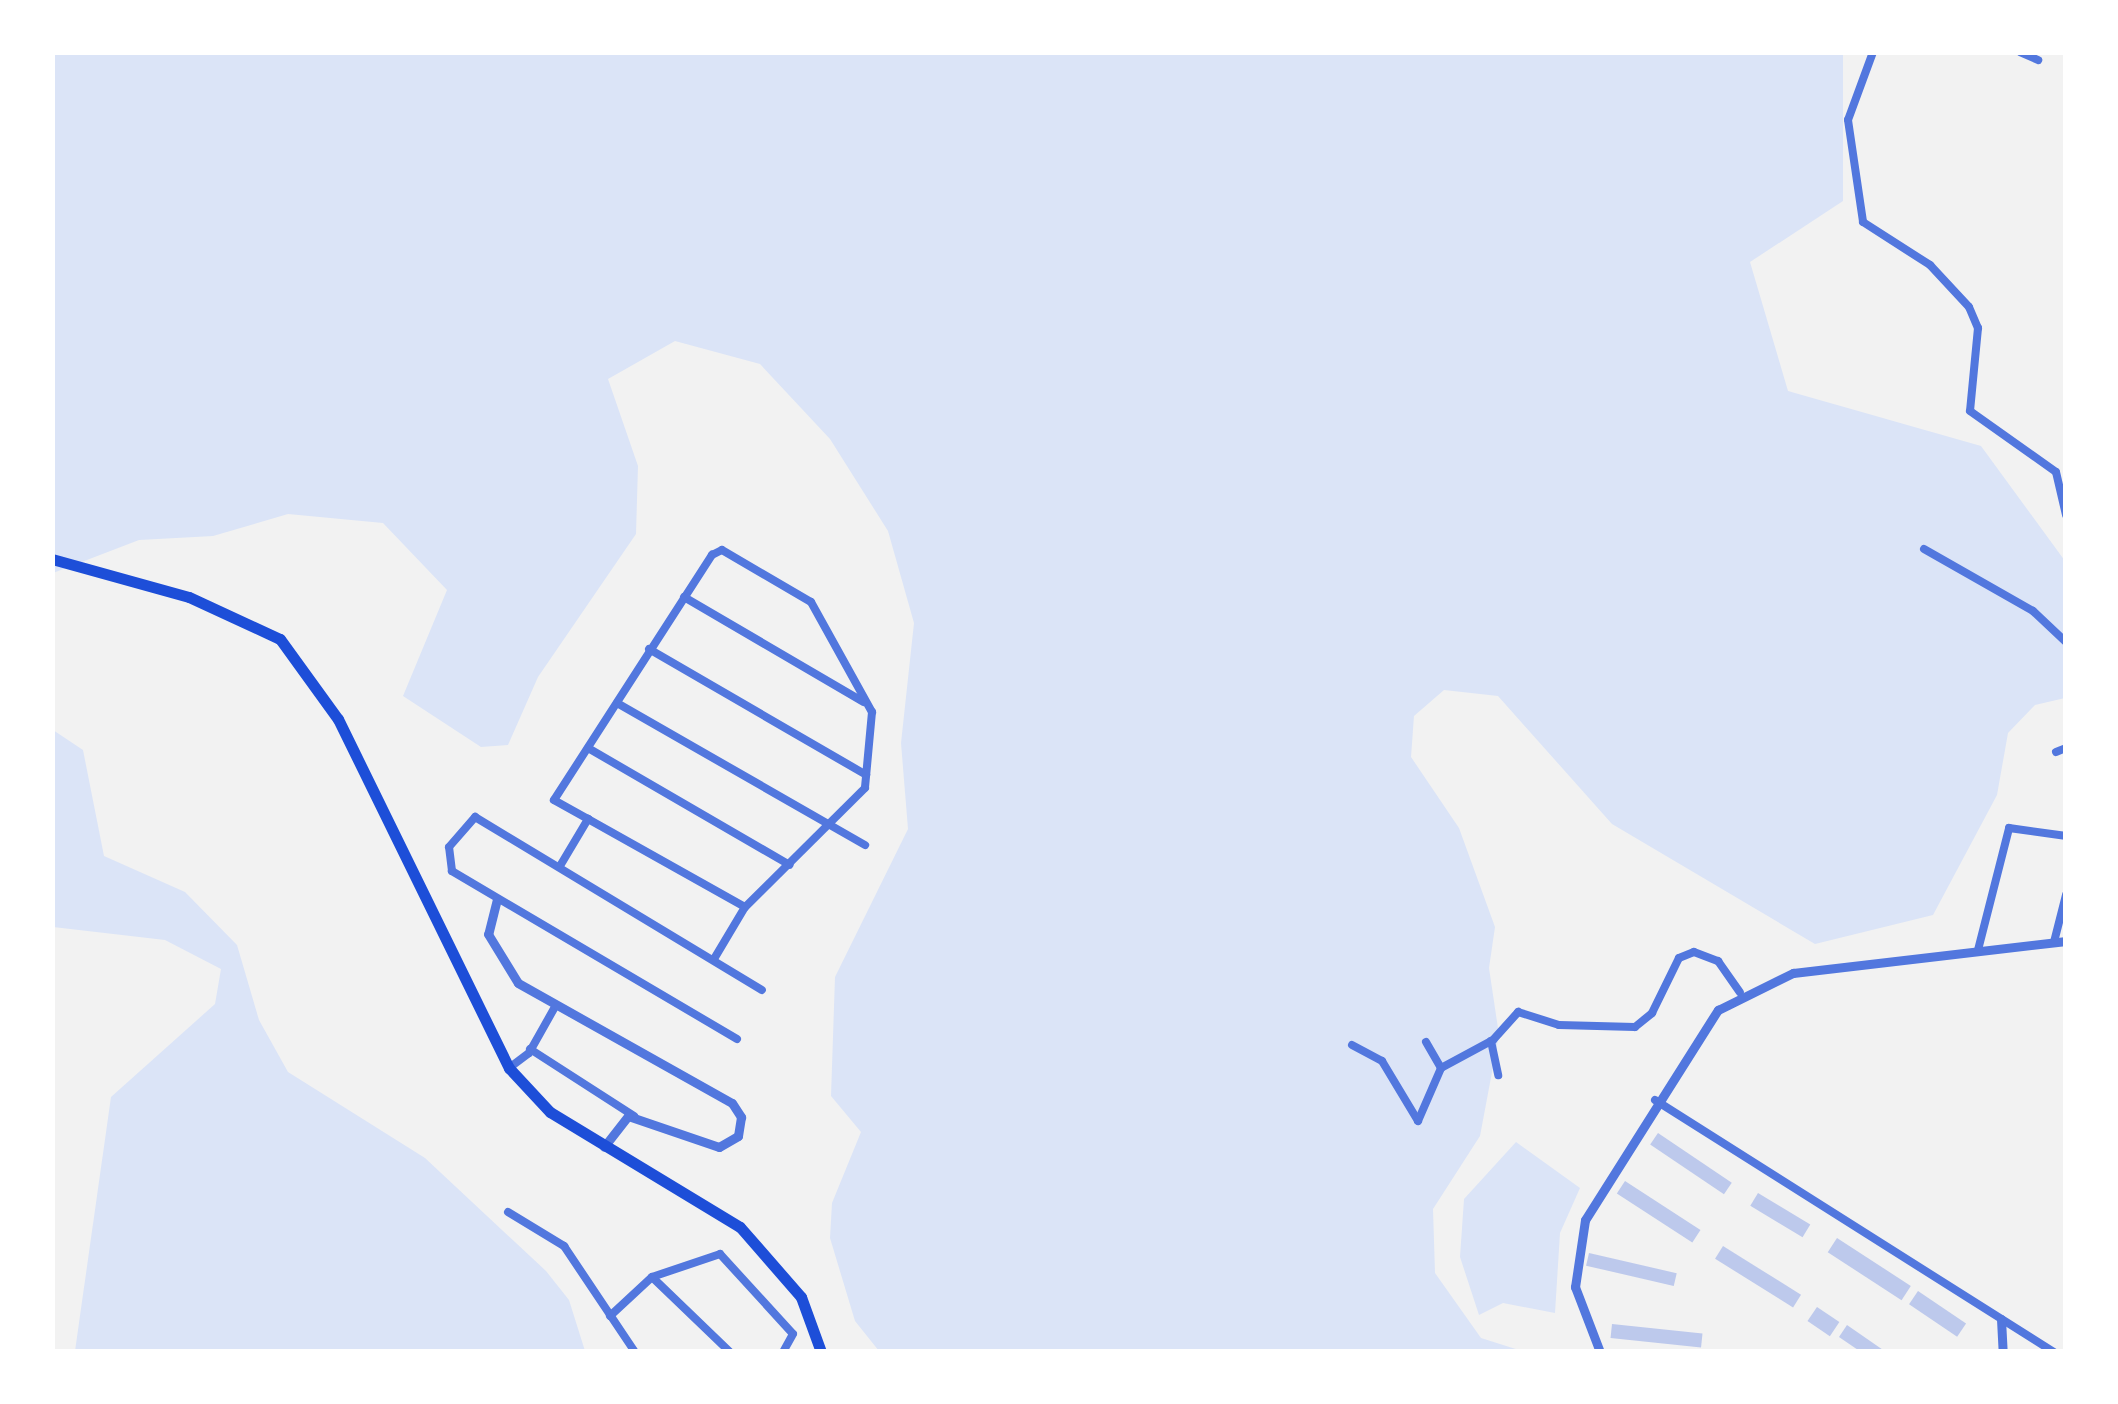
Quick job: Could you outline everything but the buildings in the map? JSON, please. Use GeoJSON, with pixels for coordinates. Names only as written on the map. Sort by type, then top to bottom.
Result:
{"type":"FeatureCollection","features":[{"type":"Feature","properties":{"kind":"main road"},"geometry":{"type":"LineString","coordinates":[[52,559],[188,596],[293,653],[338,719],[508,1068],[550,1112],[604,1148],[740,1226],[776,1260],[821,1352]]}},
{"type":"Feature","properties":{"kind":"street"},"geometry":{"type":"LineString","coordinates":[[1873,52],[1848,120],[1863,222],[1930,265],[1968,307],[1978,328],[1970,411],[2056,472],[2066,515]]}},
{"type":"Feature","properties":{"kind":"street"},"geometry":{"type":"LineString","coordinates":[[2020,52],[2038,60]]}},
{"type":"Feature","properties":{"kind":"street"},"geometry":{"type":"LineString","coordinates":[[1924,549],[2032,611],[2066,642]]}},
{"type":"Feature","properties":{"kind":"street"},"geometry":{"type":"LineString","coordinates":[[714,958],[745,906],[832,826],[866,775],[868,704],[811,602],[722,550],[684,597],[554,800],[745,906]]}},
{"type":"Feature","properties":{"kind":"street"},"geometry":{"type":"LineString","coordinates":[[684,597],[868,704]]}},
{"type":"Feature","properties":{"kind":"street"},"geometry":{"type":"LineString","coordinates":[[650,649],[866,775]]}},
{"type":"Feature","properties":{"kind":"street"},"geometry":{"type":"LineString","coordinates":[[617,703],[865,845]]}},
{"type":"Feature","properties":{"kind":"street"},"geometry":{"type":"LineString","coordinates":[[588,748],[790,865]]}},
{"type":"Feature","properties":{"kind":"street"},"geometry":{"type":"LineString","coordinates":[[736,1039],[452,871],[449,848],[469,817],[560,866],[762,990]]}},
{"type":"Feature","properties":{"kind":"street"},"geometry":{"type":"LineString","coordinates":[[560,866],[588,819]]}},
{"type":"Feature","properties":{"kind":"street"},"geometry":{"type":"LineString","coordinates":[[1978,950],[2009,828],[2066,836]]}},
{"type":"Feature","properties":{"kind":"street"},"geometry":{"type":"LineString","coordinates":[[1600,1352],[1575,1287],[1576,1247],[1655,1100],[1703,1025],[1740,992],[1792,973],[2060,941],[2066,894]]}},
{"type":"Feature","properties":{"kind":"street"},"geometry":{"type":"LineString","coordinates":[[497,899],[488,934],[518,983],[732,1104],[741,1118],[738,1136],[719,1147],[634,1116],[530,1049]]}},
{"type":"Feature","properties":{"kind":"street"},"geometry":{"type":"LineString","coordinates":[[1352,1045],[1382,1061],[1418,1121],[1441,1068],[1490,1041],[1522,1011],[1559,1025],[1635,1027],[1679,958],[1694,952],[1718,961],[1740,992]]}},
{"type":"Feature","properties":{"kind":"street"},"geometry":{"type":"LineString","coordinates":[[508,1068],[530,1049],[556,1005]]}},
{"type":"Feature","properties":{"kind":"street"},"geometry":{"type":"LineString","coordinates":[[1490,1041],[1498,1075]]}},
{"type":"Feature","properties":{"kind":"street"},"geometry":{"type":"LineString","coordinates":[[1426,1042],[1441,1068]]}},
{"type":"Feature","properties":{"kind":"street"},"geometry":{"type":"LineString","coordinates":[[1655,1100],[2054,1352]]}},
{"type":"Feature","properties":{"kind":"street"},"geometry":{"type":"LineString","coordinates":[[604,1148],[634,1116]]}},
{"type":"Feature","properties":{"kind":"street"},"geometry":{"type":"LineString","coordinates":[[508,1212],[564,1246],[635,1352]]}},
{"type":"Feature","properties":{"kind":"street"},"geometry":{"type":"LineString","coordinates":[[610,1316],[652,1278],[720,1254],[793,1334],[783,1352]]}},
{"type":"Feature","properties":{"kind":"street"},"geometry":{"type":"LineString","coordinates":[[652,1278],[730,1352]]}},
{"type":"Feature","properties":{"kind":"street"},"geometry":{"type":"LineString","coordinates":[[2000,1319],[2003,1352]]}},
{"type":"Feature","properties":{"kind":"shaded area"},"geometry":{"type":"Polygon","coordinates":[[[53,53],[1843,53],[1843,201],[1750,262],[1788,391],[1981,446],[2065,561],[2065,698],[2035,705],[2008,733],[1997,795],[1933,915],[1815,944],[1612,824],[1498,696],[1444,690],[1414,716],[1411,757],[1459,828],[1495,927],[1489,968],[1499,1035],[1480,1136],[1433,1209],[1435,1273],[1481,1338],[1522,1351],[879,1351],[855,1321],[830,1238],[832,1203],[861,1132],[831,1096],[835,977],[908,829],[901,743],[914,623],[888,531],[830,439],[760,364],[675,341],[608,379],[638,466],[636,534],[538,677],[508,745],[481,747],[403,696],[447,590],[383,523],[288,514],[213,536],[139,540],[53,573],[53,53]]]}},
{"type":"Feature","properties":{"kind":"shaded area"},"geometry":{"type":"Polygon","coordinates":[[[53,730],[83,750],[104,856],[185,892],[237,945],[259,1020],[288,1072],[425,1158],[546,1271],[569,1300],[585,1351],[75,1351],[111,1097],[215,1004],[221,969],[165,940],[53,927],[53,730]]]}},
{"type":"Feature","properties":{"kind":"shaded area"},"geometry":{"type":"Polygon","coordinates":[[[1516,1142],[1580,1188],[1560,1233],[1555,1313],[1503,1303],[1479,1315],[1460,1257],[1464,1199],[1516,1142]]]}}]}
